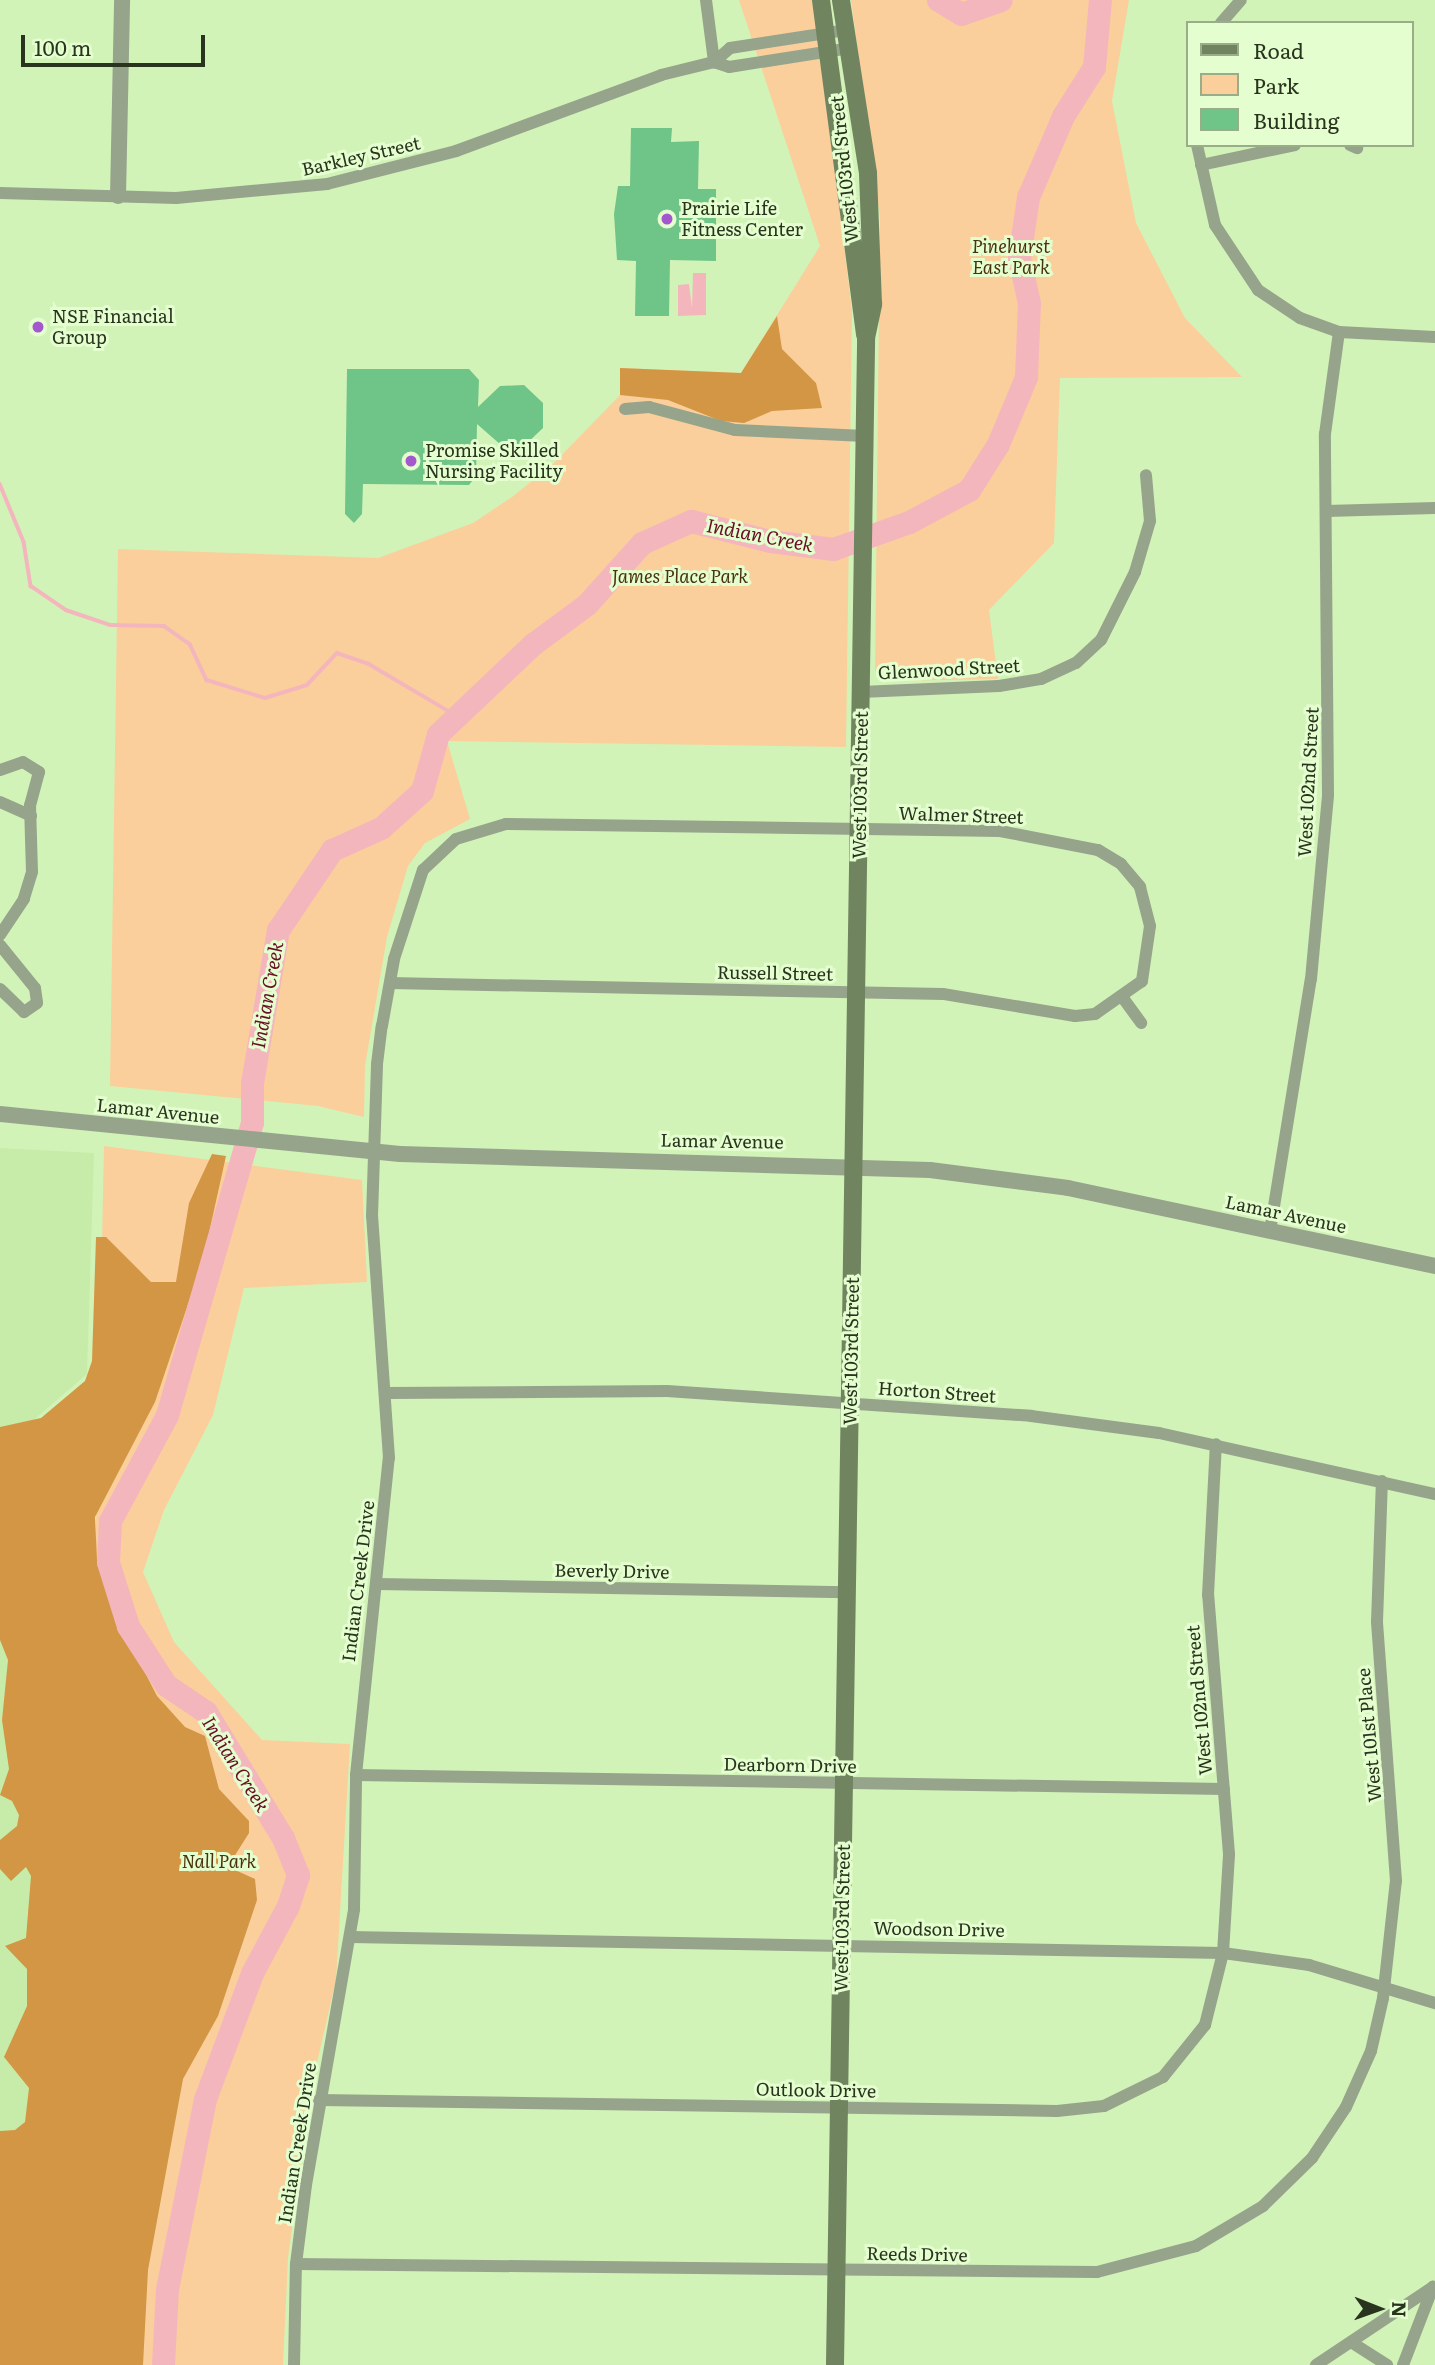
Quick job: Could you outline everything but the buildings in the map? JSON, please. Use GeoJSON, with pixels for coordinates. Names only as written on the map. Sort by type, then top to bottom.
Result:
{"type":"FeatureCollection","features":[{"type":"Feature","properties":{"kind":"main road","name":"West 103rd Street"},"geometry":{"type":"LineString","coordinates":[[821,0],[857,304],[866,338]]}},
{"type":"Feature","properties":{"kind":"main road"},"geometry":{"type":"LineString","coordinates":[[841,0],[846,30]]}},
{"type":"Feature","properties":{"kind":"main road","name":"West 103rd Street"},"geometry":{"type":"LineString","coordinates":[[835,2365],[866,338],[873,304],[872,228],[846,30]]}},
{"type":"Feature","properties":{"kind":"street"},"geometry":{"type":"LineString","coordinates":[[118,196],[122,0]]}},
{"type":"Feature","properties":{"kind":"street"},"geometry":{"type":"LineString","coordinates":[[706,0],[714,62]]}},
{"type":"Feature","properties":{"kind":"street"},"geometry":{"type":"LineString","coordinates":[[1223,21],[1241,0]]}},
{"type":"Feature","properties":{"kind":"street","name":"Barkley Street"},"geometry":{"type":"LineString","coordinates":[[714,62],[729,67],[828,42],[846,30]]}},
{"type":"Feature","properties":{"kind":"street","name":"Barkley Street"},"geometry":{"type":"LineString","coordinates":[[0,193],[118,196],[271,192],[372,175],[714,62],[730,48],[828,42],[850,48]]}},
{"type":"Feature","properties":{"kind":"street"},"geometry":{"type":"LineString","coordinates":[[1197,147],[1215,225],[1245,277],[1279,306],[1339,332],[1435,337]]}},
{"type":"Feature","properties":{"kind":"street"},"geometry":{"type":"LineString","coordinates":[[1201,165],[1286,147]]}},
{"type":"Feature","properties":{"kind":"street","name":"West 102nd Street"},"geometry":{"type":"LineString","coordinates":[[1270,1231],[1320,896],[1330,670],[1325,434],[1339,332]]}},
{"type":"Feature","properties":{"kind":"street"},"geometry":{"type":"LineString","coordinates":[[625,409],[649,407],[735,430],[865,436]]}},
{"type":"Feature","properties":{"kind":"street","name":"Glenwood Street"},"geometry":{"type":"LineString","coordinates":[[861,692],[1009,685],[1041,679],[1076,663],[1101,640],[1135,572],[1150,521],[1146,475]]}},
{"type":"Feature","properties":{"kind":"street"},"geometry":{"type":"LineString","coordinates":[[1326,511],[1435,508]]}},
{"type":"Feature","properties":{"kind":"street"},"geometry":{"type":"LineString","coordinates":[[0,771],[23,762],[34,765],[39,772],[31,816],[29,886],[0,935]]}},
{"type":"Feature","properties":{"kind":"street"},"geometry":{"type":"LineString","coordinates":[[0,802],[31,816]]}},
{"type":"Feature","properties":{"kind":"street","name":"Walmer Street"},"geometry":{"type":"LineString","coordinates":[[475,830],[506,824],[1023,834],[1098,850],[1121,864],[1140,887],[1150,926],[1142,981],[1123,998]]}},
{"type":"Feature","properties":{"kind":"street","name":"Indian Creek Drive"},"geometry":{"type":"LineString","coordinates":[[294,2365],[296,2264],[319,2100],[351,1937],[356,1775],[389,1458],[388,1393],[371,1152],[390,983],[406,911],[423,870],[440,851],[475,830]]}},
{"type":"Feature","properties":{"kind":"street"},"geometry":{"type":"LineString","coordinates":[[0,945],[35,988],[37,1003],[24,1012],[0,989]]}},
{"type":"Feature","properties":{"kind":"street","name":"Russell Street"},"geometry":{"type":"LineString","coordinates":[[390,983],[943,994],[1063,1016],[1095,1014],[1123,998]]}},
{"type":"Feature","properties":{"kind":"street"},"geometry":{"type":"LineString","coordinates":[[1123,998],[1141,1023]]}},
{"type":"Feature","properties":{"kind":"street","name":"Lamar Avenue"},"geometry":{"type":"LineString","coordinates":[[0,1114],[371,1152],[854,1164],[1068,1188],[1435,1266]]}},
{"type":"Feature","properties":{"kind":"street","name":"Horton Street"},"geometry":{"type":"LineString","coordinates":[[388,1393],[555,1388],[1031,1416],[1216,1444],[1435,1494]]}},
{"type":"Feature","properties":{"kind":"street","name":"West 102nd Street"},"geometry":{"type":"LineString","coordinates":[[1216,1444],[1208,1595],[1229,1854],[1223,1953]]}},
{"type":"Feature","properties":{"kind":"street","name":"West 101st Place"},"geometry":{"type":"LineString","coordinates":[[1382,1481],[1377,1622],[1396,1881],[1385,1985]]}},
{"type":"Feature","properties":{"kind":"street","name":"Beverly Drive"},"geometry":{"type":"LineString","coordinates":[[377,1584],[846,1592]]}},
{"type":"Feature","properties":{"kind":"street","name":"Dearborn Drive"},"geometry":{"type":"LineString","coordinates":[[356,1775],[1224,1789]]}},
{"type":"Feature","properties":{"kind":"street","name":"Woodson Drive"},"geometry":{"type":"LineString","coordinates":[[351,1937],[1223,1953],[1309,1965],[1385,1985],[1435,2003]]}},
{"type":"Feature","properties":{"kind":"street","name":"Outlook Drive"},"geometry":{"type":"LineString","coordinates":[[319,2100],[1083,2110],[1127,2098],[1163,2077],[1197,2038],[1216,2000],[1223,1953]]}},
{"type":"Feature","properties":{"kind":"street","name":"Reeds Drive"},"geometry":{"type":"LineString","coordinates":[[296,2264],[1097,2273],[1162,2259],[1228,2230],[1287,2184],[1328,2136],[1362,2074],[1385,1985]]}},
{"type":"Feature","properties":{"kind":"street"},"geometry":{"type":"LineString","coordinates":[[1316,2365],[1434,2285]]}},
{"type":"Feature","properties":{"kind":"street"},"geometry":{"type":"LineString","coordinates":[[1403,2365],[1434,2285]]}},
{"type":"Feature","properties":{"kind":"street"},"geometry":{"type":"LineString","coordinates":[[1351,2342],[1387,2365]]}},
{"type":"Feature","properties":{"kind":"shaded area"},"geometry":{"type":"Polygon","coordinates":[[[693,273],[706,273],[706,315],[678,316],[678,285],[689,284],[692,308],[693,273]]]}},
{"type":"Feature","properties":{"kind":"shaded area"},"geometry":{"type":"Polygon","coordinates":[[[0,1148],[94,1153],[87,1374],[36,1418],[3,1469],[63,2122],[0,2140],[0,1148]]]}},
{"type":"Feature","properties":{"kind":"green space","name":"James Place Park"},"geometry":{"type":"Polygon","coordinates":[[[739,0],[815,0],[852,311],[846,747],[447,741],[470,819],[425,843],[408,866],[387,937],[365,1066],[364,1117],[318,1106],[110,1086],[118,549],[378,558],[473,523],[512,497],[553,464],[620,395],[620,368],[741,373],[820,246],[739,0]]]}},
{"type":"Feature","properties":{"kind":"green space","name":"Pinehurst East Park"},"geometry":{"type":"Polygon","coordinates":[[[851,0],[1129,0],[1112,101],[1136,223],[1185,318],[1242,377],[1060,378],[1054,543],[989,610],[998,679],[884,681],[875,671],[880,218],[851,0]]]}},
{"type":"Feature","properties":{"kind":"green space"},"geometry":{"type":"Polygon","coordinates":[[[777,316],[782,349],[816,383],[822,408],[772,411],[744,423],[721,421],[668,400],[620,395],[620,368],[741,373],[777,316]]]}},
{"type":"Feature","properties":{"kind":"green space","name":"Nall Park"},"geometry":{"type":"Polygon","coordinates":[[[104,1146],[362,1180],[367,1282],[244,1288],[213,1415],[164,1510],[143,1572],[174,1642],[262,1740],[350,1744],[336,1980],[310,2093],[288,2258],[283,2365],[78,2365],[104,1146]]]}},
{"type":"Feature","properties":{"kind":"green space"},"geometry":{"type":"Polygon","coordinates":[[[212,1154],[226,1156],[203,1260],[155,1402],[95,1517],[97,1560],[114,1612],[157,1696],[185,1727],[205,1736],[219,1789],[249,1821],[249,1833],[232,1860],[235,1870],[255,1879],[257,1900],[218,2016],[183,2079],[148,2270],[143,2365],[0,2365],[0,2131],[15,2130],[25,2122],[29,2088],[4,2057],[27,2006],[27,1969],[5,1946],[26,1938],[31,1876],[26,1867],[11,1881],[0,1869],[0,1840],[17,1826],[19,1815],[12,1801],[0,1795],[9,1769],[2,1720],[8,1660],[0,1640],[0,1427],[41,1418],[85,1381],[92,1361],[96,1237],[106,1237],[151,1282],[176,1282],[189,1203],[212,1154]]]}},
{"type":"Feature","properties":{"kind":"waterway","name":"Indian Creek"},"geometry":{"type":"LineString","coordinates":[[938,0],[961,14],[1001,0]]}},
{"type":"Feature","properties":{"kind":"waterway","name":"Indian Creek"},"geometry":{"type":"LineString","coordinates":[[163,2365],[167,2289],[205,2099],[252,1973],[288,1906],[298,1875],[283,1838],[206,1712],[166,1685],[128,1626],[108,1562],[110,1521],[167,1415],[252,1122],[252,1083],[278,930],[332,850],[381,828],[422,791],[438,734],[533,644],[587,604],[642,543],[691,521],[770,541],[833,549],[909,522],[969,490],[998,444],[1026,377],[1029,303],[1019,258],[1028,197],[1063,116],[1094,67],[1100,0]]}},
{"type":"Feature","properties":{"kind":"waterway"},"geometry":{"type":"LineString","coordinates":[[0,484],[24,542],[31,586],[66,610],[110,625],[164,626],[190,644],[207,680],[265,698],[307,685],[337,653],[369,664],[457,716]]}},
{"type":"Feature","properties":{"kind":"place","name":"Prairie Life Fitness Center"},"geometry":{"type":"Point","coordinates":[667,219]}},
{"type":"Feature","properties":{"kind":"place","name":"NSE Financial Group"},"geometry":{"type":"Point","coordinates":[38,327]}},
{"type":"Feature","properties":{"kind":"place","name":"Promise Skilled Nursing Facility"},"geometry":{"type":"Point","coordinates":[411,461]}}]}
